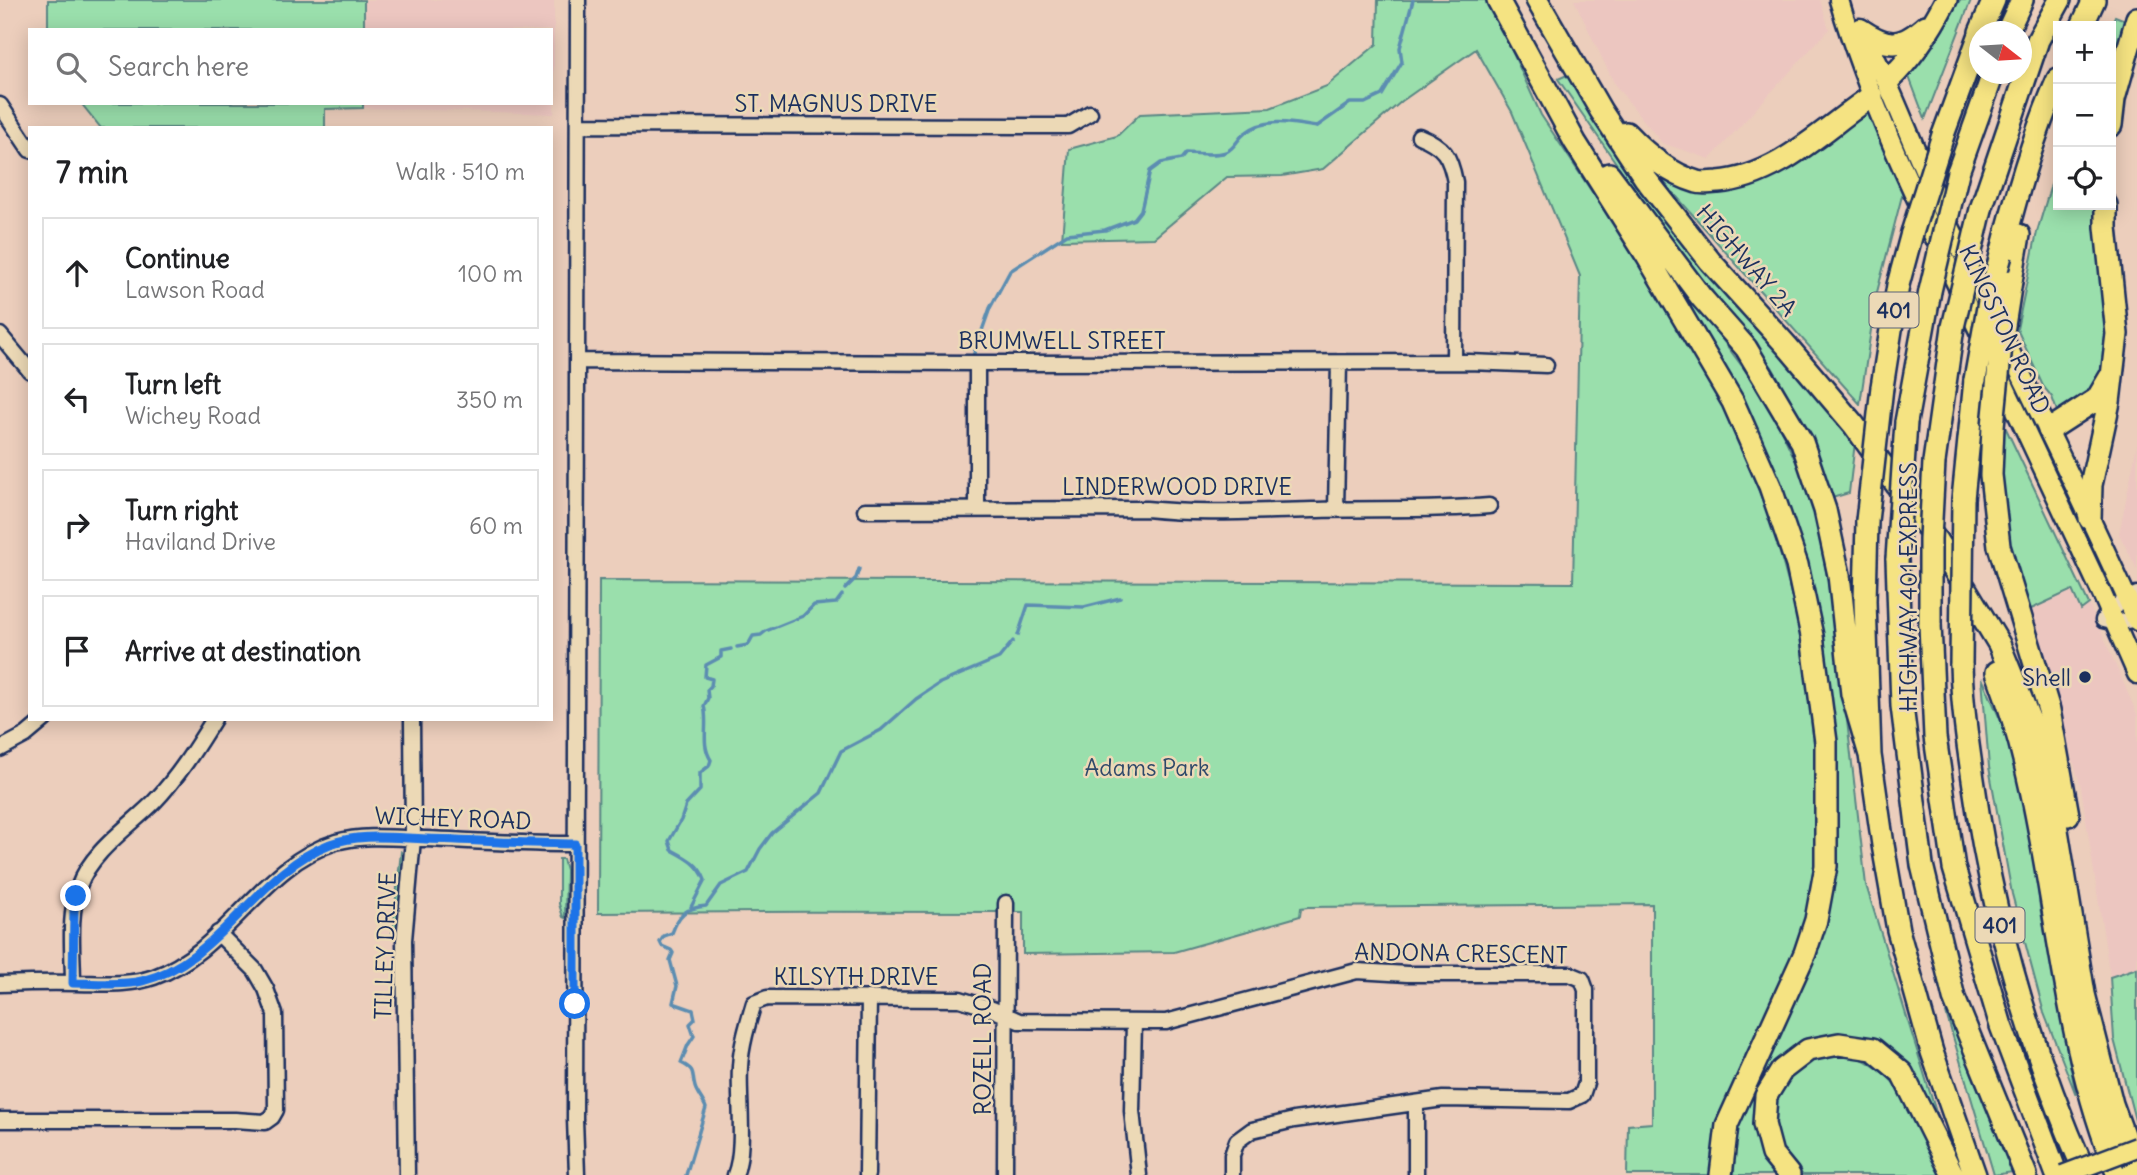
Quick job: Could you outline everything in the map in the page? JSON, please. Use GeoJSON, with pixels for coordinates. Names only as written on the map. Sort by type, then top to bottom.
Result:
{"type":"FeatureCollection","features":[{"type":"Feature","properties":{"kind":"highway","name":"HIGHWAY 2A"},"geometry":{"type":"LineString","coordinates":[[1537,0],[1583,80],[1645,178],[1710,261],[1854,425],[1936,540]]}},
{"type":"Feature","properties":{"kind":"highway","name":"401"},"geometry":{"type":"LineString","coordinates":[[1985,21],[1994,0]]}},
{"type":"Feature","properties":{"kind":"highway"},"geometry":{"type":"LineString","coordinates":[[2012,21],[2022,0]]}},
{"type":"Feature","properties":{"kind":"highway","name":"HIGHWAY 401 EXPRESS"},"geometry":{"type":"LineString","coordinates":[[2060,0],[2038,40],[1980,209],[1953,327],[1934,461],[1930,539],[1930,624],[1935,737],[1954,868],[2001,1026],[2060,1175]]}},
{"type":"Feature","properties":{"kind":"highway"},"geometry":{"type":"LineString","coordinates":[[2084,21],[2094,0]]}},
{"type":"Feature","properties":{"kind":"highway"},"geometry":{"type":"LineString","coordinates":[[1500,4],[1576,130],[1701,297],[1746,348],[1802,442],[1825,510],[1839,575],[1852,694],[1870,755]]}},
{"type":"Feature","properties":{"kind":"highway"},"geometry":{"type":"LineString","coordinates":[[1500,4],[1575,142],[1647,256],[1733,402],[1770,486],[1797,565],[1812,636],[1826,742],[1826,866],[1816,920],[1805,953],[1727,1125],[1721,1175]]}},
{"type":"Feature","properties":{"kind":"highway"},"geometry":{"type":"LineString","coordinates":[[1583,80],[1643,151],[1675,173],[1699,183],[1734,181],[1772,168],[1880,88],[1901,69],[1942,8]]}},
{"type":"Feature","properties":{"kind":"highway"},"geometry":{"type":"LineString","coordinates":[[1861,30],[1878,41],[1899,43],[1914,37],[1942,8]]}},
{"type":"Feature","properties":{"kind":"highway"},"geometry":{"type":"LineString","coordinates":[[2116,92],[2137,18]]}},
{"type":"Feature","properties":{"kind":"highway","name":"401"},"geometry":{"type":"LineString","coordinates":[[1969,63],[1943,135],[1898,285],[1882,387],[1867,521],[1865,601],[1870,755],[1898,930],[1932,1052],[1975,1175]]}},
{"type":"Feature","properties":{"kind":"highway","name":"HIGHWAY 401 EXPRESS"},"geometry":{"type":"LineString","coordinates":[[1989,84],[1958,172],[1930,291],[1906,422],[1897,559],[1902,706],[1922,865],[1954,998],[1983,1075],[2026,1175]]}},
{"type":"Feature","properties":{"kind":"highway","name":"401"},"geometry":{"type":"LineString","coordinates":[[2056,84],[2017,191],[1990,296],[1975,380],[1964,499],[1962,707],[1980,830],[2001,928],[2038,1058],[2086,1175]]}},
{"type":"Feature","properties":{"kind":"highway"},"geometry":{"type":"LineString","coordinates":[[2048,103],[2024,204],[2001,345],[1991,475],[1999,547],[2049,710],[2077,864],[2112,1104]]}},
{"type":"Feature","properties":{"kind":"highway"},"geometry":{"type":"LineString","coordinates":[[2090,519],[2091,485],[2109,402],[2117,334],[2106,210]]}},
{"type":"Feature","properties":{"kind":"highway"},"geometry":{"type":"LineString","coordinates":[[2049,430],[2097,399],[2113,372]]}},
{"type":"Feature","properties":{"kind":"highway"},"geometry":{"type":"LineString","coordinates":[[1936,540],[1999,644],[2037,738],[2055,818],[2084,994],[2112,1104],[2137,1172]]}},
{"type":"Feature","properties":{"kind":"highway"},"geometry":{"type":"LineString","coordinates":[[1936,540],[1998,674],[2030,778],[2068,1002],[2100,1133],[2118,1175]]}},
{"type":"Feature","properties":{"kind":"highway"},"geometry":{"type":"LineString","coordinates":[[1789,1175],[1772,1154],[1764,1124],[1766,1096],[1782,1070],[1808,1050],[1839,1044],[1873,1049],[1902,1073],[1953,1175]]}},
{"type":"Feature","properties":{"kind":"main road","name":"KINGSTON ROAD"},"geometry":{"type":"LineString","coordinates":[[1839,0],[1853,47],[1880,88],[1938,201],[2090,519],[2132,596],[2137,620]]}},
{"type":"Feature","properties":{"kind":"main road","name":"KINGSTON ROAD"},"geometry":{"type":"LineString","coordinates":[[1844,0],[1861,30],[1880,88],[2029,440],[2137,674]]}},
{"type":"Feature","properties":{"kind":"main road"},"geometry":{"type":"LineString","coordinates":[[2029,440],[2049,430]]}},
{"type":"Feature","properties":{"kind":"main road"},"geometry":{"type":"LineString","coordinates":[[2060,1175],[2137,1147]]}},
{"type":"Feature","properties":{"kind":"main road"},"geometry":{"type":"LineString","coordinates":[[2126,1175],[2137,1172]]}},
{"type":"Feature","properties":{"kind":"street"},"geometry":{"type":"LineString","coordinates":[[577,1175],[575,844],[578,0]]}},
{"type":"Feature","properties":{"kind":"street"},"geometry":{"type":"LineString","coordinates":[[0,105],[28,147]]}},
{"type":"Feature","properties":{"kind":"street","name":"ST. MAGNUS DRIVE"},"geometry":{"type":"LineString","coordinates":[[578,125],[1068,126],[1090,113]]}},
{"type":"Feature","properties":{"kind":"street"},"geometry":{"type":"LineString","coordinates":[[1419,136],[1438,144],[1453,168],[1454,362]]}},
{"type":"Feature","properties":{"kind":"street"},"geometry":{"type":"LineString","coordinates":[[0,335],[28,369]]}},
{"type":"Feature","properties":{"kind":"street","name":"BRUMWELL STREET"},"geometry":{"type":"LineString","coordinates":[[577,361],[1454,362],[1546,365]]}},
{"type":"Feature","properties":{"kind":"street"},"geometry":{"type":"LineString","coordinates":[[976,363],[977,508]]}},
{"type":"Feature","properties":{"kind":"street"},"geometry":{"type":"LineString","coordinates":[[1336,509],[1339,363]]}},
{"type":"Feature","properties":{"kind":"street","name":"LINDERWOOD DRIVE"},"geometry":{"type":"LineString","coordinates":[[865,510],[1146,509],[1177,512],[1432,510],[1489,506]]}},
{"type":"Feature","properties":{"kind":"street"},"geometry":{"type":"LineString","coordinates":[[2112,616],[2132,596]]}},
{"type":"Feature","properties":{"kind":"street"},"geometry":{"type":"LineString","coordinates":[[2112,616],[2137,620]]}},
{"type":"Feature","properties":{"kind":"street"},"geometry":{"type":"LineString","coordinates":[[0,748],[26,735],[43,721]]}},
{"type":"Feature","properties":{"kind":"street"},"geometry":{"type":"LineString","coordinates":[[73,983],[74,911],[79,884],[111,843],[156,800],[190,758],[213,721]]}},
{"type":"Feature","properties":{"kind":"street","name":"TILLEY DRIVE"},"geometry":{"type":"LineString","coordinates":[[407,1175],[404,938],[413,839],[412,721]]}},
{"type":"Feature","properties":{"kind":"street","name":"WICHEY ROAD"},"geometry":{"type":"LineString","coordinates":[[0,984],[128,984],[156,977],[183,962],[280,875],[319,849],[356,838],[575,844]]}},
{"type":"Feature","properties":{"kind":"street","name":"ROZELL ROAD"},"geometry":{"type":"LineString","coordinates":[[1005,1175],[1006,903]]}},
{"type":"Feature","properties":{"kind":"street"},"geometry":{"type":"LineString","coordinates":[[0,1120],[235,1120],[258,1123],[272,1118],[277,1102],[275,1014],[266,989],[255,970],[218,933]]}},
{"type":"Feature","properties":{"kind":"street","name":"ANDONA CRESCENT"},"geometry":{"type":"LineString","coordinates":[[1005,1016],[1019,1021],[1172,1021],[1357,971],[1408,974],[1570,974],[1582,979],[1586,990],[1586,1083],[1582,1096],[1569,1101],[1443,1100],[1294,1120],[1252,1130],[1237,1141],[1233,1149],[1232,1175]]}},
{"type":"Feature","properties":{"kind":"street","name":"KILSYTH DRIVE"},"geometry":{"type":"LineString","coordinates":[[735,1175],[740,1144],[740,1064],[754,1003],[767,998],[960,999],[1005,1016]]}},
{"type":"Feature","properties":{"kind":"street"},"geometry":{"type":"LineString","coordinates":[[867,1175],[869,999]]}},
{"type":"Feature","properties":{"kind":"street"},"geometry":{"type":"LineString","coordinates":[[1134,1022],[1132,1111],[1139,1175]]}},
{"type":"Feature","properties":{"kind":"street"},"geometry":{"type":"LineString","coordinates":[[1416,1104],[1416,1175]]}},
{"type":"Feature","properties":{"kind":"shaded area"},"geometry":{"type":"Polygon","coordinates":[[[364,0],[554,0],[554,114],[363,108],[363,105],[553,105],[553,28],[364,28],[364,0]]]}},
{"type":"Feature","properties":{"kind":"shaded area"},"geometry":{"type":"Polygon","coordinates":[[[1574,0],[1820,0],[1829,29],[1710,159],[1662,143],[1615,85],[1574,0]]]}},
{"type":"Feature","properties":{"kind":"shaded area"},"geometry":{"type":"Polygon","coordinates":[[[2137,445],[2137,569],[2119,534],[2137,445]]]}},
{"type":"Feature","properties":{"kind":"shaded area"},"geometry":{"type":"Polygon","coordinates":[[[2073,590],[2081,609],[2089,604],[2137,714],[2137,968],[2110,977],[2081,787],[2029,611],[2073,590]]]}},
{"type":"Feature","properties":{"kind":"green space"},"geometry":{"type":"Polygon","coordinates":[[[48,0],[364,0],[364,28],[48,28],[48,0]]]}},
{"type":"Feature","properties":{"kind":"green space","name":"Adams Park"},"geometry":{"type":"Polygon","coordinates":[[[1378,0],[1489,0],[1541,115],[1681,326],[1726,412],[1771,520],[1800,626],[1820,745],[1819,836],[1804,926],[1744,1068],[1716,1175],[1627,1175],[1628,1125],[1652,1123],[1652,904],[1308,907],[1301,908],[1300,916],[1174,952],[1023,954],[1023,912],[598,913],[599,580],[1573,583],[1580,276],[1512,112],[1476,49],[1402,101],[1323,169],[1282,176],[1227,177],[1154,238],[1062,240],[1069,149],[1117,136],[1140,114],[1270,108],[1327,86],[1377,44],[1378,0]]]}},
{"type":"Feature","properties":{"kind":"green space"},"geometry":{"type":"Polygon","coordinates":[[[1960,0],[1971,0],[1925,119],[1908,74],[1960,0]]]}},
{"type":"Feature","properties":{"kind":"green space"},"geometry":{"type":"Polygon","coordinates":[[[2115,16],[2128,21],[2116,72],[2116,21],[2113,21],[2115,16]]]}},
{"type":"Feature","properties":{"kind":"green space"},"geometry":{"type":"Polygon","coordinates":[[[1567,75],[1661,216],[1855,442],[1849,493],[1832,498],[1812,437],[1772,367],[1652,215],[1558,79],[1567,75]]]}},
{"type":"Feature","properties":{"kind":"green space"},"geometry":{"type":"Polygon","coordinates":[[[83,105],[363,105],[363,108],[325,109],[325,126],[99,126],[83,105]]]}},
{"type":"Feature","properties":{"kind":"green space"},"geometry":{"type":"Polygon","coordinates":[[[1868,108],[1904,188],[1876,296],[1860,404],[1662,180],[1668,175],[1725,190],[1758,184],[1868,108]]]}},
{"type":"Feature","properties":{"kind":"green space"},"geometry":{"type":"Polygon","coordinates":[[[2053,178],[2053,210],[2098,210],[2110,333],[2102,384],[2058,414],[2017,329],[2037,232],[2053,178]]]}},
{"type":"Feature","properties":{"kind":"green space"},"geometry":{"type":"Polygon","coordinates":[[[1674,275],[1765,397],[1804,478],[1817,519],[1837,634],[1866,885],[1940,1125],[1917,1085],[1847,1037],[1760,1093],[1782,1175],[1734,1175],[1735,1136],[1745,1104],[1817,938],[1817,620],[1742,404],[1674,275]]]}},
{"type":"Feature","properties":{"kind":"green space"},"geometry":{"type":"Polygon","coordinates":[[[2001,418],[2089,604],[2081,610],[2072,590],[2029,610],[2005,527],[2001,486],[2001,418]]]}},
{"type":"Feature","properties":{"kind":"green space"},"geometry":{"type":"Polygon","coordinates":[[[1982,678],[2015,753],[2031,822],[2040,907],[2076,1095],[2044,1013],[2012,894],[1989,767],[1982,678]]]}},
{"type":"Feature","properties":{"kind":"green space"},"geometry":{"type":"Polygon","coordinates":[[[401,852],[405,857],[398,932],[392,933],[401,852]]]}},
{"type":"Feature","properties":{"kind":"green space"},"geometry":{"type":"Polygon","coordinates":[[[559,859],[563,859],[566,870],[565,918],[559,904],[559,859]]]}},
{"type":"Feature","properties":{"kind":"green space"},"geometry":{"type":"Polygon","coordinates":[[[2137,968],[2137,1128],[2114,1039],[2110,977],[2137,968]]]}},
{"type":"Feature","properties":{"kind":"green space"},"geometry":{"type":"Polygon","coordinates":[[[1951,1011],[1972,1074],[2013,1172],[1994,1175],[1946,1013],[1951,1011]]]}},
{"type":"Feature","properties":{"kind":"green space"},"geometry":{"type":"Polygon","coordinates":[[[1845,1051],[1866,1061],[1897,1086],[1916,1117],[1942,1175],[1803,1175],[1791,1164],[1777,1137],[1776,1107],[1780,1092],[1788,1078],[1804,1062],[1845,1051]]]}},
{"type":"Feature","properties":{"kind":"waterway"},"geometry":{"type":"LineString","coordinates":[[973,356],[990,308],[1010,271],[1067,234],[1105,230],[1134,219],[1141,210],[1150,171],[1161,163],[1181,159],[1186,153],[1226,152],[1245,133],[1261,125],[1279,122],[1316,127],[1350,103],[1365,103],[1382,95],[1402,62],[1400,48],[1413,0]]}},
{"type":"Feature","properties":{"kind":"waterway"},"geometry":{"type":"LineString","coordinates":[[845,589],[856,578],[859,569]]}},
{"type":"Feature","properties":{"kind":"waterway"},"geometry":{"type":"LineString","coordinates":[[737,647],[748,645],[753,636],[803,616],[814,605],[836,603],[842,595]]}},
{"type":"Feature","properties":{"kind":"waterway"},"geometry":{"type":"LineString","coordinates":[[1018,635],[1028,605],[1084,607],[1120,598]]}},
{"type":"Feature","properties":{"kind":"waterway"},"geometry":{"type":"LineString","coordinates":[[686,1175],[706,1108],[696,1090],[691,1070],[681,1063],[694,1036],[690,1024],[695,1019],[693,1010],[673,1003],[677,986],[670,960],[673,953],[660,942],[664,936],[672,933],[684,913],[706,906],[721,885],[748,872],[772,833],[821,793],[841,751],[881,730],[916,699],[940,683],[999,658],[1013,641]]}},
{"type":"Feature","properties":{"kind":"waterway"},"geometry":{"type":"LineString","coordinates":[[691,907],[705,880],[696,866],[672,850],[669,841],[686,805],[700,790],[700,773],[709,766],[711,760],[705,740],[704,706],[712,679],[705,677],[706,665],[721,657],[721,651],[731,649]]}},
{"type":"Feature","properties":{"kind":"place","name":"Shell"},"geometry":{"type":"Point","coordinates":[2085,677]}},
{"type":"Feature","properties":{"kind":"route"},"geometry":{"type":"LineString","coordinates":[[76,896],[73,983],[128,984],[156,977],[183,962],[209,942],[290,867],[319,849],[338,842],[356,838],[397,838],[575,844],[575,1004]]}}]}
